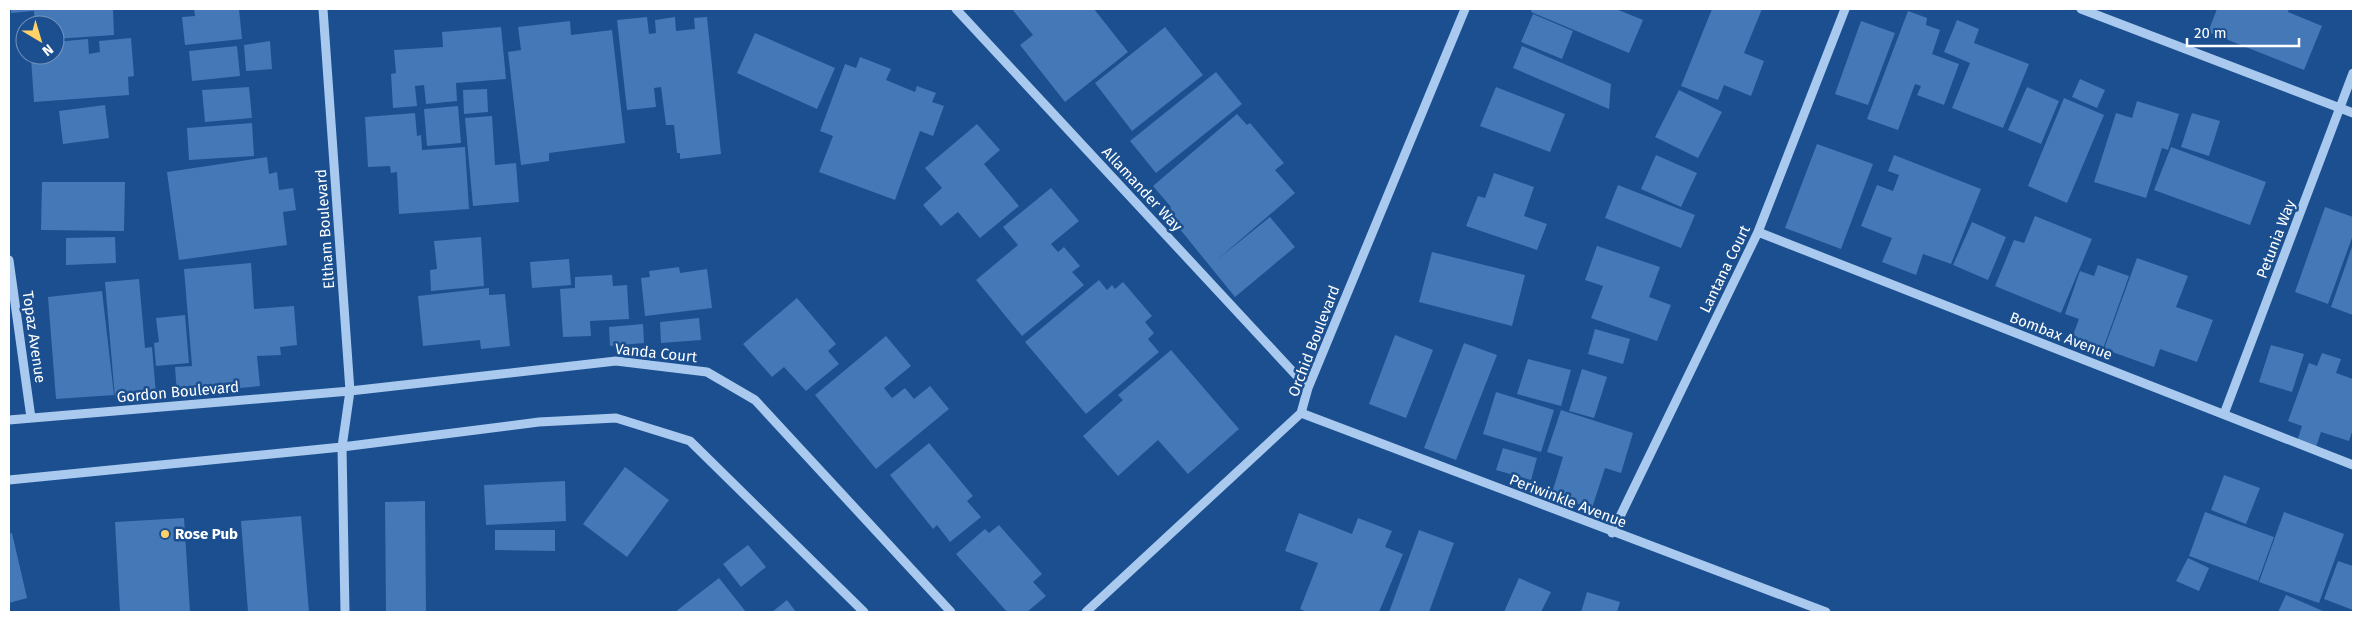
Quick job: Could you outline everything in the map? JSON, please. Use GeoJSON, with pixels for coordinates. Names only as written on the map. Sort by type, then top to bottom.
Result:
{"type":"FeatureCollection","features":[{"type":"Feature","properties":{"kind":"street","name":"Eltham Boulevard"},"geometry":{"type":"LineString","coordinates":[[323,9],[350,391],[342,447],[345,612]]}},
{"type":"Feature","properties":{"kind":"street","name":"Allamander Way"},"geometry":{"type":"LineString","coordinates":[[956,9],[1308,388]]}},
{"type":"Feature","properties":{"kind":"street","name":"Orchid Boulevard"},"geometry":{"type":"LineString","coordinates":[[1086,612],[1301,413],[1308,388],[1465,9]]}},
{"type":"Feature","properties":{"kind":"street","name":"Lantana Court"},"geometry":{"type":"LineString","coordinates":[[1612,533],[1758,232],[1845,9]]}},
{"type":"Feature","properties":{"kind":"street"},"geometry":{"type":"LineString","coordinates":[[2081,9],[2353,113]]}},
{"type":"Feature","properties":{"kind":"street","name":"Petunia Way"},"geometry":{"type":"LineString","coordinates":[[2224,414],[2353,73]]}},
{"type":"Feature","properties":{"kind":"street","name":"Bombax Avenue"},"geometry":{"type":"LineString","coordinates":[[1758,232],[2353,465]]}},
{"type":"Feature","properties":{"kind":"street","name":"Topaz Avenue"},"geometry":{"type":"LineString","coordinates":[[9,260],[31,418]]}},
{"type":"Feature","properties":{"kind":"street","name":"Vanda Court"},"geometry":{"type":"LineString","coordinates":[[350,391],[616,361],[708,372],[756,400],[951,612]]}},
{"type":"Feature","properties":{"kind":"street","name":"Gordon Boulevard"},"geometry":{"type":"LineString","coordinates":[[9,420],[350,391]]}},
{"type":"Feature","properties":{"kind":"street","name":"Periwinkle Avenue"},"geometry":{"type":"LineString","coordinates":[[1301,413],[1612,533],[1826,612]]}},
{"type":"Feature","properties":{"kind":"street"},"geometry":{"type":"LineString","coordinates":[[9,480],[342,447],[539,422],[616,418],[690,441],[864,612]]}},
{"type":"Feature","properties":{"kind":"building"},"geometry":{"type":"Polygon","coordinates":[[[11,9],[113,9],[114,35],[65,38],[65,15],[34,15],[34,11],[11,13],[11,9]]]}},
{"type":"Feature","properties":{"kind":"building"},"geometry":{"type":"Polygon","coordinates":[[[194,9],[239,9],[242,39],[185,45],[182,17],[195,16],[194,9]]]}},
{"type":"Feature","properties":{"kind":"building"},"geometry":{"type":"Polygon","coordinates":[[[1012,9],[1094,9],[1128,52],[1065,102],[1020,45],[1033,35],[1012,9]]]}},
{"type":"Feature","properties":{"kind":"building"},"geometry":{"type":"Polygon","coordinates":[[[1532,9],[1616,9],[1643,20],[1629,53],[1531,12],[1532,9]]]}},
{"type":"Feature","properties":{"kind":"building"},"geometry":{"type":"Polygon","coordinates":[[[1712,9],[1762,9],[1744,53],[1764,61],[1751,96],[1724,85],[1718,100],[1681,86],[1712,9]]]}},
{"type":"Feature","properties":{"kind":"building"},"geometry":{"type":"Polygon","coordinates":[[[2217,9],[2289,9],[2288,12],[2322,26],[2304,70],[2208,32],[2217,9]]]}},
{"type":"Feature","properties":{"kind":"building"},"geometry":{"type":"Polygon","coordinates":[[[1908,11],[1927,18],[1926,25],[1940,30],[1932,54],[1959,64],[1944,105],[1917,95],[1921,86],[1915,84],[1898,130],[1867,119],[1908,11]]]}},
{"type":"Feature","properties":{"kind":"building"},"geometry":{"type":"Polygon","coordinates":[[[1533,14],[1573,31],[1562,59],[1521,42],[1533,14]]]}},
{"type":"Feature","properties":{"kind":"building"},"geometry":{"type":"Polygon","coordinates":[[[647,17],[649,34],[656,33],[655,20],[675,17],[676,31],[695,29],[694,18],[707,17],[721,154],[680,159],[680,153],[677,153],[674,125],[666,125],[661,87],[654,88],[656,107],[627,110],[617,20],[647,17]]]}},
{"type":"Feature","properties":{"kind":"building"},"geometry":{"type":"Polygon","coordinates":[[[1957,20],[1979,29],[1974,43],[2029,64],[2003,128],[1952,108],[1970,63],[1944,52],[1957,20]]]}},
{"type":"Feature","properties":{"kind":"building"},"geometry":{"type":"Polygon","coordinates":[[[570,21],[571,35],[612,30],[625,143],[549,153],[549,161],[521,165],[508,52],[521,50],[518,27],[570,21]]]}},
{"type":"Feature","properties":{"kind":"building"},"geometry":{"type":"Polygon","coordinates":[[[1861,21],[1895,33],[1868,105],[1835,94],[1861,21]]]}},
{"type":"Feature","properties":{"kind":"building"},"geometry":{"type":"Polygon","coordinates":[[[501,27],[506,79],[456,83],[457,101],[426,104],[424,85],[415,86],[417,106],[393,108],[391,74],[396,73],[394,50],[443,47],[442,32],[501,27]]]}},
{"type":"Feature","properties":{"kind":"building"},"geometry":{"type":"Polygon","coordinates":[[[1165,27],[1203,75],[1132,131],[1095,83],[1165,27]]]}},
{"type":"Feature","properties":{"kind":"building"},"geometry":{"type":"Polygon","coordinates":[[[755,33],[835,68],[817,109],[737,73],[755,33]]]}},
{"type":"Feature","properties":{"kind":"building"},"geometry":{"type":"Polygon","coordinates":[[[131,38],[134,76],[128,77],[129,95],[34,102],[31,65],[65,65],[65,41],[88,39],[89,54],[100,52],[99,41],[131,38]]]}},
{"type":"Feature","properties":{"kind":"building"},"geometry":{"type":"Polygon","coordinates":[[[270,41],[272,69],[246,71],[244,45],[270,41]]]}},
{"type":"Feature","properties":{"kind":"building"},"geometry":{"type":"Polygon","coordinates":[[[237,46],[240,76],[192,81],[189,51],[237,46]]]}},
{"type":"Feature","properties":{"kind":"building"},"geometry":{"type":"Polygon","coordinates":[[[1522,46],[1611,84],[1609,109],[1513,68],[1522,46]]]}},
{"type":"Feature","properties":{"kind":"building"},"geometry":{"type":"Polygon","coordinates":[[[860,57],[891,69],[886,80],[915,92],[917,86],[936,93],[932,102],[944,106],[933,136],[920,131],[895,200],[819,172],[833,136],[820,131],[845,64],[856,68],[860,57]]]}},
{"type":"Feature","properties":{"kind":"building"},"geometry":{"type":"Polygon","coordinates":[[[1216,72],[1242,104],[1156,173],[1130,141],[1216,72]]]}},
{"type":"Feature","properties":{"kind":"building"},"geometry":{"type":"Polygon","coordinates":[[[2080,79],[2105,90],[2097,108],[2072,97],[2080,79]]]}},
{"type":"Feature","properties":{"kind":"building"},"geometry":{"type":"Polygon","coordinates":[[[249,87],[252,118],[205,122],[202,90],[249,87]]]}},
{"type":"Feature","properties":{"kind":"building"},"geometry":{"type":"Polygon","coordinates":[[[1496,87],[1565,114],[1550,152],[1480,126],[1496,87]]]}},
{"type":"Feature","properties":{"kind":"building"},"geometry":{"type":"Polygon","coordinates":[[[2027,87],[2059,101],[2041,144],[2008,130],[2027,87]]]}},
{"type":"Feature","properties":{"kind":"building"},"geometry":{"type":"Polygon","coordinates":[[[487,89],[488,112],[464,114],[463,90],[487,89]]]}},
{"type":"Feature","properties":{"kind":"building"},"geometry":{"type":"Polygon","coordinates":[[[1679,90],[1722,112],[1698,158],[1655,137],[1679,90]]]}},
{"type":"Feature","properties":{"kind":"building"},"geometry":{"type":"Polygon","coordinates":[[[2064,98],[2104,115],[2067,203],[2028,186],[2064,98]]]}},
{"type":"Feature","properties":{"kind":"building"},"geometry":{"type":"Polygon","coordinates":[[[2137,101],[2179,114],[2168,150],[2162,148],[2146,198],[2094,182],[2116,113],[2132,118],[2137,101]]]}},
{"type":"Feature","properties":{"kind":"building"},"geometry":{"type":"Polygon","coordinates":[[[105,105],[109,138],[63,144],[59,111],[105,105]]]}},
{"type":"Feature","properties":{"kind":"building"},"geometry":{"type":"Polygon","coordinates":[[[458,106],[461,143],[427,146],[424,109],[458,106]]]}},
{"type":"Feature","properties":{"kind":"building"},"geometry":{"type":"Polygon","coordinates":[[[415,113],[417,136],[421,135],[422,150],[465,147],[469,209],[399,214],[397,172],[391,173],[390,166],[368,167],[365,117],[415,113]]]}},
{"type":"Feature","properties":{"kind":"building"},"geometry":{"type":"Polygon","coordinates":[[[2192,113],[2220,121],[2209,156],[2181,147],[2192,113]]]}},
{"type":"Feature","properties":{"kind":"building"},"geometry":{"type":"Polygon","coordinates":[[[1237,114],[1247,125],[1250,123],[1284,163],[1275,170],[1295,193],[1218,259],[1270,217],[1295,247],[1235,297],[1166,212],[1171,207],[1153,186],[1237,114]]]}},
{"type":"Feature","properties":{"kind":"building"},"geometry":{"type":"Polygon","coordinates":[[[492,116],[495,165],[516,163],[519,202],[473,206],[465,118],[492,116]]]}},
{"type":"Feature","properties":{"kind":"building"},"geometry":{"type":"Polygon","coordinates":[[[252,123],[254,156],[189,160],[187,128],[252,123]]]}},
{"type":"Feature","properties":{"kind":"building"},"geometry":{"type":"Polygon","coordinates":[[[977,124],[1000,150],[984,164],[1019,206],[980,238],[958,212],[941,226],[923,205],[942,188],[925,168],[977,124]]]}},
{"type":"Feature","properties":{"kind":"building"},"geometry":{"type":"Polygon","coordinates":[[[1817,144],[1873,164],[1841,249],[1785,228],[1817,144]]]}},
{"type":"Feature","properties":{"kind":"building"},"geometry":{"type":"Polygon","coordinates":[[[2171,147],[2266,182],[2250,225],[2154,190],[2171,147]]]}},
{"type":"Feature","properties":{"kind":"building"},"geometry":{"type":"Polygon","coordinates":[[[1656,155],[1697,173],[1681,207],[1641,189],[1656,155]]]}},
{"type":"Feature","properties":{"kind":"building"},"geometry":{"type":"Polygon","coordinates":[[[1894,155],[1981,189],[1951,264],[1923,254],[1916,275],[1882,262],[1892,238],[1861,226],[1877,185],[1893,191],[1899,175],[1888,171],[1894,155]]]}},
{"type":"Feature","properties":{"kind":"building"},"geometry":{"type":"Polygon","coordinates":[[[267,157],[269,174],[277,172],[279,190],[293,188],[296,210],[283,212],[287,245],[179,260],[167,172],[267,157]]]}},
{"type":"Feature","properties":{"kind":"building"},"geometry":{"type":"Polygon","coordinates":[[[1494,173],[1534,187],[1524,216],[1547,224],[1537,250],[1466,226],[1478,196],[1485,198],[1494,173]]]}},
{"type":"Feature","properties":{"kind":"building"},"geometry":{"type":"Polygon","coordinates":[[[42,182],[125,182],[124,231],[41,230],[42,182]]]}},
{"type":"Feature","properties":{"kind":"building"},"geometry":{"type":"Polygon","coordinates":[[[1618,185],[1695,215],[1681,248],[1605,218],[1618,185]]]}},
{"type":"Feature","properties":{"kind":"building"},"geometry":{"type":"Polygon","coordinates":[[[1051,188],[1079,221],[1051,244],[1058,252],[1064,247],[1080,266],[1072,272],[1084,285],[1022,336],[976,280],[1018,245],[1003,227],[1051,188]]]}},
{"type":"Feature","properties":{"kind":"building"},"geometry":{"type":"Polygon","coordinates":[[[2325,207],[2353,217],[2353,235],[2328,304],[2295,292],[2325,207]]]}},
{"type":"Feature","properties":{"kind":"building"},"geometry":{"type":"Polygon","coordinates":[[[2035,216],[2092,239],[2061,313],[1995,286],[2014,240],[2024,243],[2035,216]]]}},
{"type":"Feature","properties":{"kind":"building"},"geometry":{"type":"Polygon","coordinates":[[[1972,222],[2006,237],[1988,280],[1953,265],[1972,222]]]}},
{"type":"Feature","properties":{"kind":"building"},"geometry":{"type":"Polygon","coordinates":[[[115,237],[116,263],[66,265],[66,238],[115,237]]]}},
{"type":"Feature","properties":{"kind":"building"},"geometry":{"type":"Polygon","coordinates":[[[481,237],[484,286],[431,291],[430,270],[437,269],[434,241],[481,237]]]}},
{"type":"Feature","properties":{"kind":"building"},"geometry":{"type":"Polygon","coordinates":[[[2353,244],[2353,315],[2331,307],[2353,244]]]}},
{"type":"Feature","properties":{"kind":"building"},"geometry":{"type":"Polygon","coordinates":[[[1597,246],[1660,267],[1649,297],[1671,305],[1657,341],[1591,318],[1603,286],[1585,280],[1597,246]]]}},
{"type":"Feature","properties":{"kind":"building"},"geometry":{"type":"Polygon","coordinates":[[[1432,252],[1525,275],[1512,326],[1419,302],[1432,252]]]}},
{"type":"Feature","properties":{"kind":"building"},"geometry":{"type":"Polygon","coordinates":[[[2137,258],[2188,276],[2176,307],[2213,320],[2197,362],[2160,349],[2154,367],[2104,349],[2137,258]]]}},
{"type":"Feature","properties":{"kind":"building"},"geometry":{"type":"Polygon","coordinates":[[[569,259],[571,285],[532,288],[530,262],[569,259]]]}},
{"type":"Feature","properties":{"kind":"building"},"geometry":{"type":"Polygon","coordinates":[[[251,263],[254,309],[294,306],[297,345],[280,347],[281,355],[257,356],[260,386],[177,394],[175,367],[192,366],[184,269],[251,263]]]}},
{"type":"Feature","properties":{"kind":"building"},"geometry":{"type":"Polygon","coordinates":[[[2098,265],[2129,276],[2103,349],[2072,338],[2079,319],[2065,314],[2080,271],[2094,276],[2098,265]]]}},
{"type":"Feature","properties":{"kind":"building"},"geometry":{"type":"Polygon","coordinates":[[[679,267],[680,273],[707,269],[712,308],[645,316],[641,278],[650,277],[649,271],[679,267]]]}},
{"type":"Feature","properties":{"kind":"building"},"geometry":{"type":"Polygon","coordinates":[[[612,275],[613,286],[627,285],[629,319],[590,321],[591,336],[563,337],[560,289],[575,288],[575,277],[612,275]]]}},
{"type":"Feature","properties":{"kind":"building"},"geometry":{"type":"Polygon","coordinates":[[[139,279],[145,348],[152,347],[156,395],[115,398],[105,282],[139,279]]]}},
{"type":"Feature","properties":{"kind":"building"},"geometry":{"type":"Polygon","coordinates":[[[1099,280],[1107,290],[1112,285],[1115,289],[1123,282],[1152,316],[1145,322],[1154,333],[1148,339],[1159,352],[1086,414],[1025,342],[1099,280]]]}},
{"type":"Feature","properties":{"kind":"building"},"geometry":{"type":"Polygon","coordinates":[[[489,288],[489,295],[505,294],[510,346],[481,349],[480,340],[423,346],[418,296],[489,288]]]}},
{"type":"Feature","properties":{"kind":"building"},"geometry":{"type":"Polygon","coordinates":[[[102,291],[114,395],[56,399],[48,297],[102,291]]]}},
{"type":"Feature","properties":{"kind":"building"},"geometry":{"type":"Polygon","coordinates":[[[797,298],[836,344],[828,351],[839,364],[806,391],[784,367],[772,377],[743,344],[797,298]]]}},
{"type":"Feature","properties":{"kind":"building"},"geometry":{"type":"Polygon","coordinates":[[[185,315],[189,363],[156,366],[154,343],[159,342],[156,318],[185,315]]]}},
{"type":"Feature","properties":{"kind":"building"},"geometry":{"type":"Polygon","coordinates":[[[699,318],[701,340],[661,343],[660,322],[699,318]]]}},
{"type":"Feature","properties":{"kind":"building"},"geometry":{"type":"Polygon","coordinates":[[[643,324],[644,343],[610,346],[609,327],[643,324]]]}},
{"type":"Feature","properties":{"kind":"building"},"geometry":{"type":"Polygon","coordinates":[[[1595,329],[1630,339],[1623,364],[1588,354],[1595,329]]]}},
{"type":"Feature","properties":{"kind":"building"},"geometry":{"type":"Polygon","coordinates":[[[1395,335],[1433,350],[1406,418],[1369,404],[1395,335]]]}},
{"type":"Feature","properties":{"kind":"building"},"geometry":{"type":"Polygon","coordinates":[[[886,336],[911,366],[884,388],[892,398],[905,388],[914,399],[930,386],[949,409],[876,469],[815,395],[886,336]]]}},
{"type":"Feature","properties":{"kind":"building"},"geometry":{"type":"Polygon","coordinates":[[[1464,343],[1497,355],[1456,460],[1424,448],[1464,343]]]}},
{"type":"Feature","properties":{"kind":"building"},"geometry":{"type":"Polygon","coordinates":[[[2271,345],[2304,354],[2292,392],[2259,382],[2271,345]]]}},
{"type":"Feature","properties":{"kind":"building"},"geometry":{"type":"Polygon","coordinates":[[[1171,350],[1239,429],[1188,474],[1158,440],[1118,476],[1083,436],[1123,400],[1118,395],[1171,350]]]}},
{"type":"Feature","properties":{"kind":"building"},"geometry":{"type":"Polygon","coordinates":[[[2322,353],[2341,359],[2336,373],[2353,379],[2353,429],[2349,441],[2321,432],[2316,447],[2297,441],[2302,426],[2288,421],[2309,363],[2317,366],[2322,353]]]}},
{"type":"Feature","properties":{"kind":"building"},"geometry":{"type":"Polygon","coordinates":[[[1528,359],[1571,370],[1561,406],[1517,394],[1528,359]]]}},
{"type":"Feature","properties":{"kind":"building"},"geometry":{"type":"Polygon","coordinates":[[[1582,369],[1607,377],[1594,418],[1569,411],[1582,369]]]}},
{"type":"Feature","properties":{"kind":"building"},"geometry":{"type":"Polygon","coordinates":[[[1496,392],[1554,410],[1541,452],[1483,434],[1496,392]]]}},
{"type":"Feature","properties":{"kind":"building"},"geometry":{"type":"Polygon","coordinates":[[[1561,410],[1633,433],[1621,473],[1605,468],[1592,508],[1551,496],[1563,457],[1547,452],[1561,410]]]}},
{"type":"Feature","properties":{"kind":"building"},"geometry":{"type":"Polygon","coordinates":[[[929,443],[973,496],[967,501],[981,517],[950,542],[937,525],[933,529],[890,475],[929,443]]]}},
{"type":"Feature","properties":{"kind":"building"},"geometry":{"type":"Polygon","coordinates":[[[1503,448],[1537,458],[1531,480],[1496,470],[1503,448]]]}},
{"type":"Feature","properties":{"kind":"building"},"geometry":{"type":"Polygon","coordinates":[[[625,467],[669,500],[627,557],[583,524],[625,467]]]}},
{"type":"Feature","properties":{"kind":"building"},"geometry":{"type":"Polygon","coordinates":[[[2224,475],[2260,488],[2246,524],[2211,510],[2224,475]]]}},
{"type":"Feature","properties":{"kind":"building"},"geometry":{"type":"Polygon","coordinates":[[[565,481],[566,521],[486,525],[484,485],[565,481]]]}},
{"type":"Feature","properties":{"kind":"building"},"geometry":{"type":"Polygon","coordinates":[[[425,501],[426,612],[386,612],[385,502],[425,501]]]}},
{"type":"Feature","properties":{"kind":"building"},"geometry":{"type":"Polygon","coordinates":[[[2205,512],[2274,537],[2258,581],[2189,556],[2205,512]]]}},
{"type":"Feature","properties":{"kind":"building"},"geometry":{"type":"Polygon","coordinates":[[[2284,512],[2344,534],[2319,603],[2259,582],[2284,512]]]}},
{"type":"Feature","properties":{"kind":"building"},"geometry":{"type":"Polygon","coordinates":[[[1299,513],[1352,534],[1358,518],[1392,531],[1385,547],[1403,554],[1379,612],[1307,612],[1300,609],[1318,563],[1285,551],[1299,513]]]}},
{"type":"Feature","properties":{"kind":"building"},"geometry":{"type":"Polygon","coordinates":[[[301,516],[309,612],[248,612],[241,521],[301,516]]]}},
{"type":"Feature","properties":{"kind":"building"},"geometry":{"type":"Polygon","coordinates":[[[184,518],[190,612],[120,612],[115,522],[184,518]]]}},
{"type":"Feature","properties":{"kind":"building"},"geometry":{"type":"Polygon","coordinates":[[[999,525],[1042,574],[1033,582],[1046,596],[1027,612],[1007,612],[956,554],[985,529],[989,533],[999,525]]]}},
{"type":"Feature","properties":{"kind":"building"},"geometry":{"type":"Polygon","coordinates":[[[495,530],[555,530],[555,551],[495,550],[495,530]]]}},
{"type":"Feature","properties":{"kind":"building"},"geometry":{"type":"Polygon","coordinates":[[[1419,530],[1454,543],[1429,612],[1389,612],[1419,530]]]}},
{"type":"Feature","properties":{"kind":"building"},"geometry":{"type":"Polygon","coordinates":[[[12,533],[27,598],[9,603],[9,534],[12,533]]]}},
{"type":"Feature","properties":{"kind":"building"},"geometry":{"type":"Polygon","coordinates":[[[748,545],[766,567],[741,587],[723,564],[748,545]]]}},
{"type":"Feature","properties":{"kind":"building"},"geometry":{"type":"Polygon","coordinates":[[[2188,558],[2209,568],[2199,591],[2176,581],[2188,558]]]}},
{"type":"Feature","properties":{"kind":"building"},"geometry":{"type":"Polygon","coordinates":[[[2338,561],[2353,566],[2353,610],[2324,599],[2338,561]]]}},
{"type":"Feature","properties":{"kind":"building"},"geometry":{"type":"Polygon","coordinates":[[[719,578],[746,612],[675,612],[719,578]]]}},
{"type":"Feature","properties":{"kind":"building"},"geometry":{"type":"Polygon","coordinates":[[[1519,578],[1551,592],[1541,612],[1504,612],[1519,578]]]}},
{"type":"Feature","properties":{"kind":"building"},"geometry":{"type":"Polygon","coordinates":[[[1587,592],[1620,602],[1617,612],[1581,612],[1587,592]]]}},
{"type":"Feature","properties":{"kind":"building"},"geometry":{"type":"Polygon","coordinates":[[[2286,595],[2323,611],[2278,612],[2286,595]]]}},
{"type":"Feature","properties":{"kind":"building"},"geometry":{"type":"Polygon","coordinates":[[[787,600],[796,612],[772,612],[787,600]]]}},
{"type":"Feature","properties":{"kind":"place","name":"Rose Pub"},"geometry":{"type":"Point","coordinates":[165,534]}}]}
